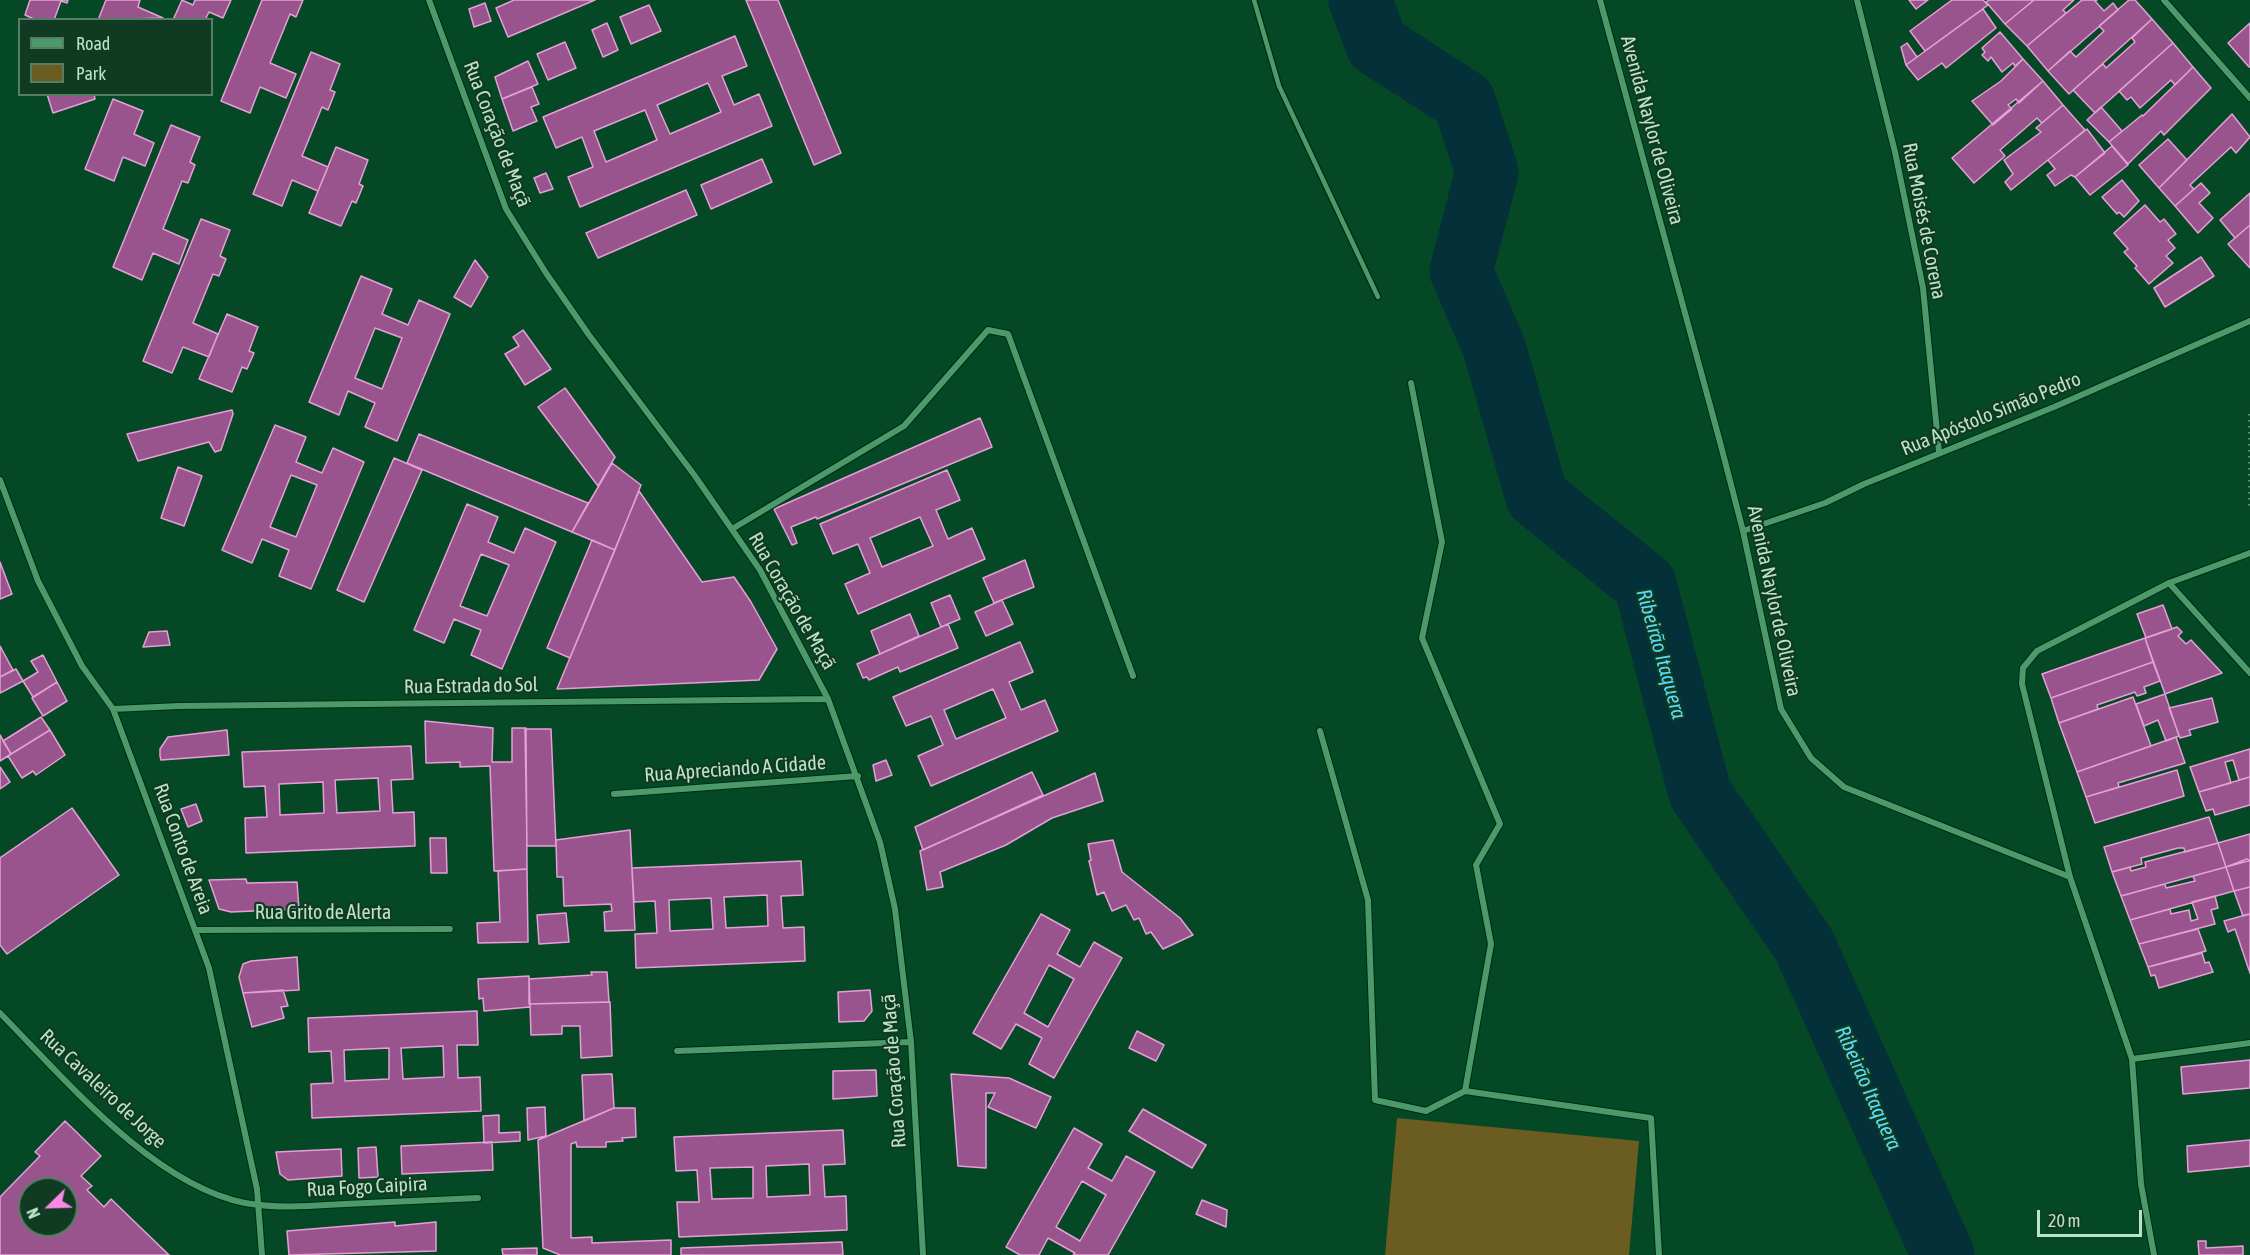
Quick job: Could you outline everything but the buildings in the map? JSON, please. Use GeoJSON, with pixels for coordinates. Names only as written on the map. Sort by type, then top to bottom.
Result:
{"type":"FeatureCollection","features":[{"type":"Feature","properties":{"kind":"street","name":"Rua Coração de Maçã"},"geometry":{"type":"LineString","coordinates":[[429,0],[506,209],[576,317],[760,570],[828,699],[858,776],[880,842],[895,909],[911,1042],[923,1255]]}},
{"type":"Feature","properties":{"kind":"street","name":"Avenida Naylor de Oliveira"},"geometry":{"type":"LineString","coordinates":[[1600,0],[1743,531],[1781,709],[1811,758],[1844,787],[2070,878]]}},
{"type":"Feature","properties":{"kind":"street","name":"Rua Moisés de Corena"},"geometry":{"type":"LineString","coordinates":[[1857,0],[1895,152],[1923,288],[1939,452]]}},
{"type":"Feature","properties":{"kind":"street"},"geometry":{"type":"LineString","coordinates":[[2164,0],[2250,98]]}},
{"type":"Feature","properties":{"kind":"street","name":"Rua Apóstolo Simão Pedro"},"geometry":{"type":"LineString","coordinates":[[1743,531],[1825,503],[1939,452],[2054,407],[2250,321]]}},
{"type":"Feature","properties":{"kind":"street"},"geometry":{"type":"LineString","coordinates":[[732,529],[904,426],[988,330],[1008,334],[1133,676]]}},
{"type":"Feature","properties":{"kind":"street"},"geometry":{"type":"LineString","coordinates":[[1411,383],[1442,542],[1422,638],[1500,824],[1476,865],[1491,944],[1464,1091]]}},
{"type":"Feature","properties":{"kind":"street","name":"Rua Conto de Areia"},"geometry":{"type":"LineString","coordinates":[[0,480],[38,581],[82,666],[113,709],[196,930],[208,968],[257,1189],[262,1255]]}},
{"type":"Feature","properties":{"kind":"street"},"geometry":{"type":"LineString","coordinates":[[2154,1255],[2141,1184],[2132,1059],[2070,878],[2022,684],[2023,668],[2037,651],[2169,582],[2250,553]]}},
{"type":"Feature","properties":{"kind":"street"},"geometry":{"type":"LineString","coordinates":[[2169,582],[2250,673]]}},
{"type":"Feature","properties":{"kind":"street","name":"Rua Estrada do Sol"},"geometry":{"type":"LineString","coordinates":[[113,709],[179,706],[828,699]]}},
{"type":"Feature","properties":{"kind":"street"},"geometry":{"type":"LineString","coordinates":[[1320,731],[1368,900],[1376,1100],[1426,1111],[1464,1091],[1651,1118],[1659,1255]]}},
{"type":"Feature","properties":{"kind":"street","name":"Rua Apreciando A Cidade"},"geometry":{"type":"LineString","coordinates":[[614,794],[858,776]]}},
{"type":"Feature","properties":{"kind":"street","name":"Rua Grito de Alerta"},"geometry":{"type":"LineString","coordinates":[[196,930],[450,929]]}},
{"type":"Feature","properties":{"kind":"street","name":"Rua Cavaleiro de Jorge"},"geometry":{"type":"LineString","coordinates":[[0,1013],[95,1108],[159,1163],[197,1188],[258,1205]]}},
{"type":"Feature","properties":{"kind":"street"},"geometry":{"type":"LineString","coordinates":[[677,1051],[911,1042]]}},
{"type":"Feature","properties":{"kind":"street"},"geometry":{"type":"LineString","coordinates":[[2132,1059],[2250,1043]]}},
{"type":"Feature","properties":{"kind":"street","name":"Rua Fogo Caipira"},"geometry":{"type":"LineString","coordinates":[[258,1205],[279,1207],[478,1198]]}},
{"type":"Feature","properties":{"kind":"lane"},"geometry":{"type":"LineString","coordinates":[[1254,0],[1279,86],[1378,297]]}},
{"type":"Feature","properties":{"kind":"path"},"geometry":{"type":"LineString","coordinates":[[2250,414],[2248,500],[2250,509]]}},
{"type":"Feature","properties":{"kind":"green space"},"geometry":{"type":"Polygon","coordinates":[[[1397,1118],[1639,1141],[1629,1255],[1385,1255],[1397,1118]]]}},
{"type":"Feature","properties":{"kind":"waterway","name":"Ribeirão Itaquera"},"geometry":{"type":"LineString","coordinates":[[1360,0],[1377,45],[1464,101],[1487,172],[1461,271],[1494,347],[1537,497],[1645,584],[1700,793],[1804,945],[1943,1255]]}}]}
